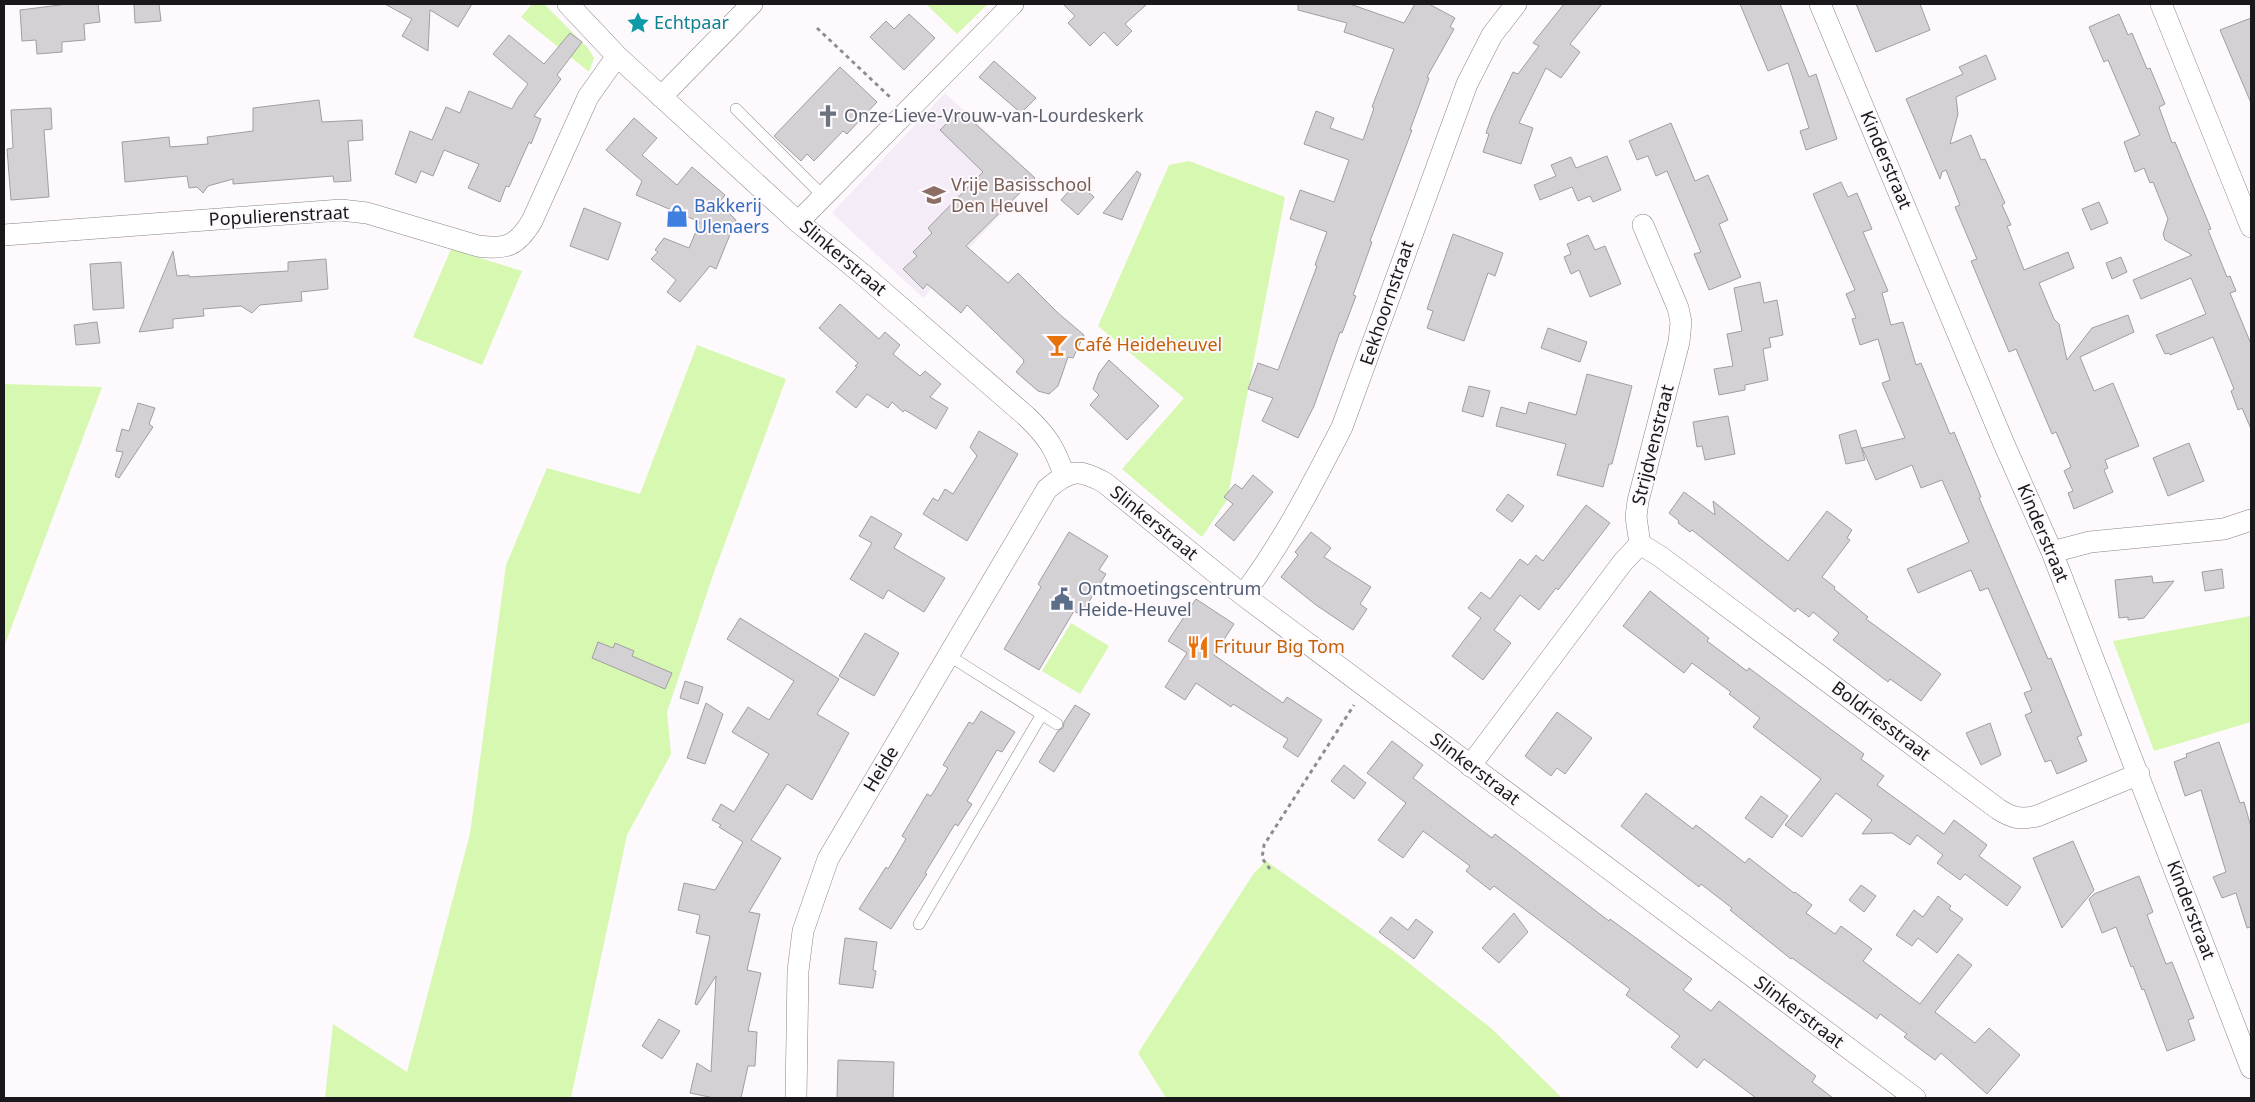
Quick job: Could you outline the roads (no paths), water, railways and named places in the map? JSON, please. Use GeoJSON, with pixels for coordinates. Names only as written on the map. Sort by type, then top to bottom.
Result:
{"type":"FeatureCollection","features":[{"type":"Feature","properties":{"kind":"street"},"geometry":{"type":"LineString","coordinates":[[662,97],[752,4]]}},
{"type":"Feature","properties":{"kind":"street"},"geometry":{"type":"LineString","coordinates":[[798,222],[1013,4]]}},
{"type":"Feature","properties":{"kind":"street","name":"Eekhoornstraat"},"geometry":{"type":"LineString","coordinates":[[1243,596],[1262,571],[1320,470],[1342,427],[1466,84],[1492,35],[1516,4]]}},
{"type":"Feature","properties":{"kind":"street","name":"Kinderstraat"},"geometry":{"type":"LineString","coordinates":[[1820,4],[2004,444],[2052,552],[2247,1043],[2251,1068]]}},
{"type":"Feature","properties":{"kind":"street"},"geometry":{"type":"LineString","coordinates":[[2161,4],[2251,227]]}},
{"type":"Feature","properties":{"kind":"street","name":"Slinkerstraat"},"geometry":{"type":"LineString","coordinates":[[582,8],[597,36],[617,56],[798,222],[866,277],[1045,434],[1056,452],[1064,475],[1085,473],[1105,483],[1243,596],[1915,1098]]}},
{"type":"Feature","properties":{"kind":"street","name":"Populierenstraat"},"geometry":{"type":"LineString","coordinates":[[4,236],[341,210],[367,213],[478,246],[494,248],[508,246],[522,238],[532,221],[588,97],[617,56]]}},
{"type":"Feature","properties":{"kind":"street","name":"Strijdvenstraat"},"geometry":{"type":"LineString","coordinates":[[1640,544],[1636,517],[1638,501],[1680,342],[1682,322],[1643,225]]}},
{"type":"Feature","properties":{"kind":"street","name":"Heide"},"geometry":{"type":"LineString","coordinates":[[796,1098],[798,971],[803,931],[828,859],[1047,489],[1064,475]]}},
{"type":"Feature","properties":{"kind":"street"},"geometry":{"type":"LineString","coordinates":[[2052,552],[2090,542],[2224,529],[2251,520]]}},
{"type":"Feature","properties":{"kind":"street"},"geometry":{"type":"LineString","coordinates":[[1470,766],[1623,562],[1640,544]]}},
{"type":"Feature","properties":{"kind":"street","name":"Boldriesstraat"},"geometry":{"type":"LineString","coordinates":[[1640,544],[1661,556],[2012,818],[2024,819],[2037,816],[2139,774]]}},
{"type":"Feature","properties":{"kind":"lane"},"geometry":{"type":"LineString","coordinates":[[736,108],[823,196]]}},
{"type":"Feature","properties":{"kind":"lane"},"geometry":{"type":"LineString","coordinates":[[948,656],[1057,724]]}},
{"type":"Feature","properties":{"kind":"lane"},"geometry":{"type":"LineString","coordinates":[[919,924],[1042,714]]}},
{"type":"Feature","properties":{"kind":"place","name":"Echtpaar"},"geometry":{"type":"Point","coordinates":[638,23]}},
{"type":"Feature","properties":{"kind":"place","name":"Onze-Lieve-Vrouw-van-Lourdeskerk"},"geometry":{"type":"Point","coordinates":[828,116]}},
{"type":"Feature","properties":{"kind":"place","name":"Vrije Basisschool Den Heuvel"},"geometry":{"type":"Point","coordinates":[934,195]}},
{"type":"Feature","properties":{"kind":"place","name":"Bakkerij Ulenaers"},"geometry":{"type":"Point","coordinates":[677,216]}},
{"type":"Feature","properties":{"kind":"place","name":"Café Heideheuvel"},"geometry":{"type":"Point","coordinates":[1057,345]}},
{"type":"Feature","properties":{"kind":"place","name":"Ontmoetingscentrum Heide-Heuvel"},"geometry":{"type":"Point","coordinates":[1062,599]}},
{"type":"Feature","properties":{"kind":"place","name":"Frituur Big Tom"},"geometry":{"type":"Point","coordinates":[1198,647]}}]}
